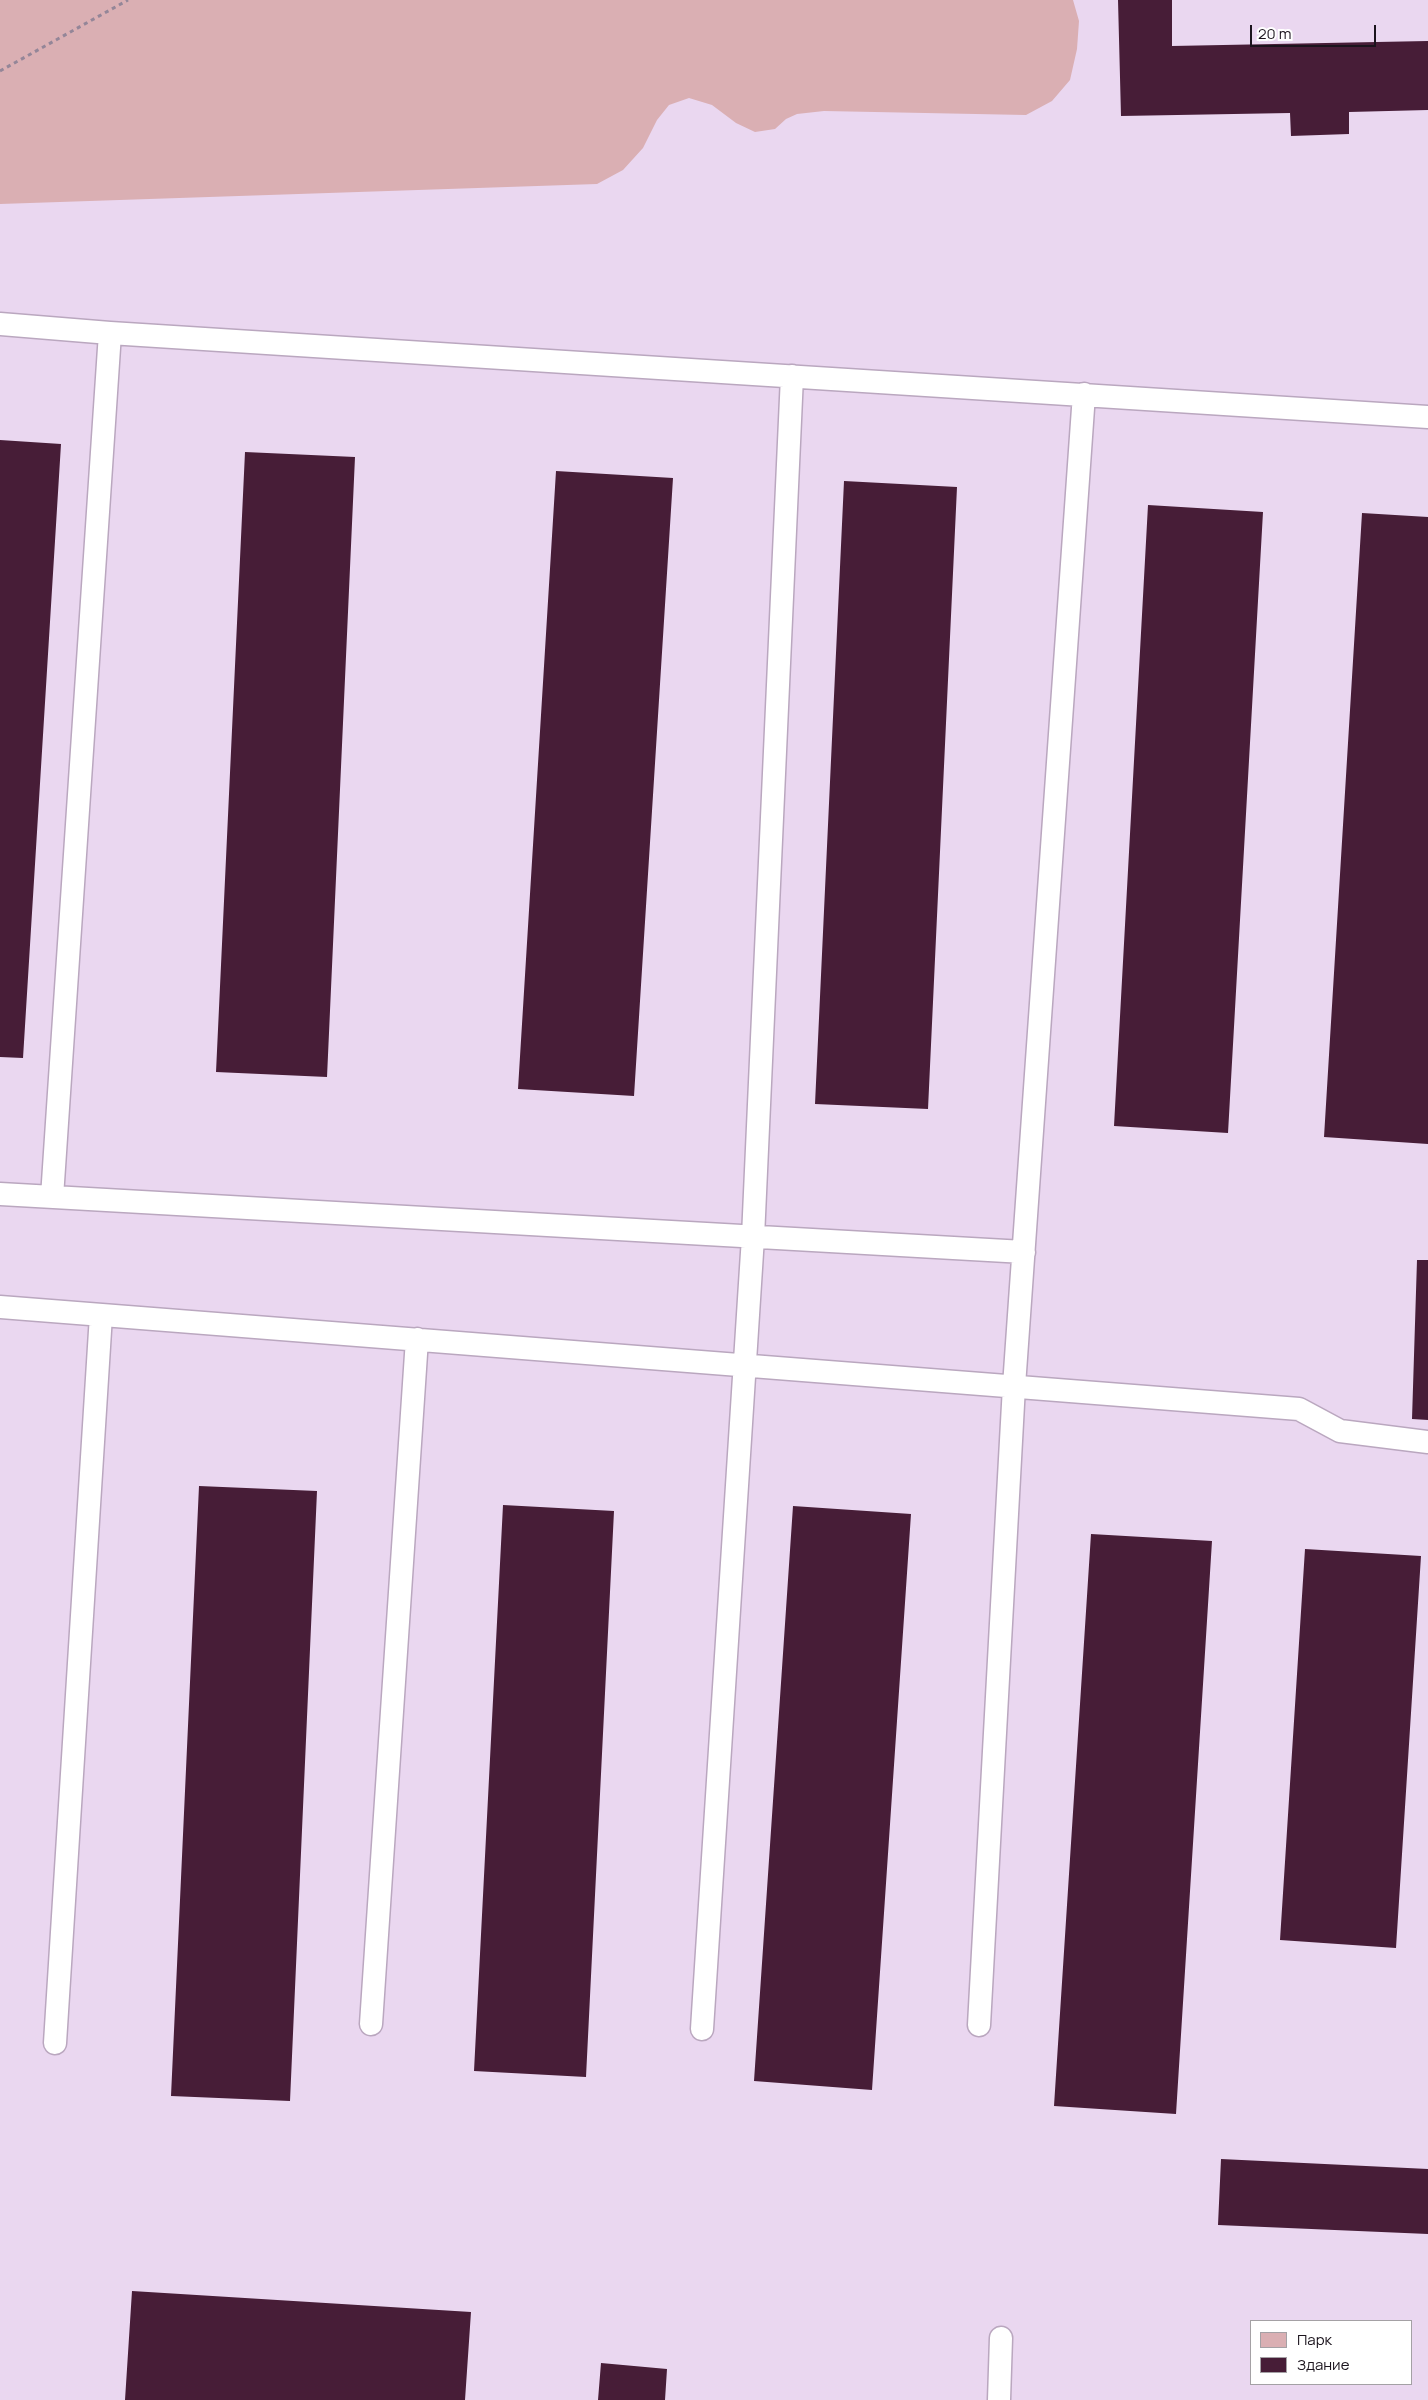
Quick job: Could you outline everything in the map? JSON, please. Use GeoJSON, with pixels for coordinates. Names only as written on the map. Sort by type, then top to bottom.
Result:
{"type":"FeatureCollection","features":[{"type":"Feature","properties":{"kind":"lane"},"geometry":{"type":"LineString","coordinates":[[0,324],[110,333],[1428,417]]}},
{"type":"Feature","properties":{"kind":"lane"},"geometry":{"type":"LineString","coordinates":[[52,1197],[110,333]]}},
{"type":"Feature","properties":{"kind":"lane"},"geometry":{"type":"LineString","coordinates":[[702,2030],[753,1237],[792,376]]}},
{"type":"Feature","properties":{"kind":"lane"},"geometry":{"type":"LineString","coordinates":[[979,2025],[1014,1386],[1084,394]]}},
{"type":"Feature","properties":{"kind":"lane"},"geometry":{"type":"LineString","coordinates":[[0,1194],[1024,1252]]}},
{"type":"Feature","properties":{"kind":"lane"},"geometry":{"type":"LineString","coordinates":[[0,1307],[1299,1408],[1340,1431],[1428,1442]]}},
{"type":"Feature","properties":{"kind":"lane"},"geometry":{"type":"LineString","coordinates":[[55,2043],[101,1315]]}},
{"type":"Feature","properties":{"kind":"lane"},"geometry":{"type":"LineString","coordinates":[[371,2024],[418,1339]]}},
{"type":"Feature","properties":{"kind":"lane"},"geometry":{"type":"LineString","coordinates":[[999,2400],[1001,2338]]}},
{"type":"Feature","properties":{"kind":"path"},"geometry":{"type":"LineString","coordinates":[[0,71],[128,0]]}},
{"type":"Feature","properties":{"kind":"green space"},"geometry":{"type":"Polygon","coordinates":[[[0,0],[1073,0],[1079,21],[1077,49],[1070,80],[1052,101],[1026,115],[824,111],[797,114],[786,119],[775,129],[755,132],[736,123],[712,105],[689,98],[669,105],[657,120],[643,148],[623,170],[597,184],[0,204],[0,0]]]}},
{"type":"Feature","properties":{"kind":"building"},"geometry":{"type":"Polygon","coordinates":[[[1118,0],[1172,0],[1172,46],[1428,41],[1428,110],[1349,112],[1349,134],[1291,136],[1290,113],[1121,116],[1118,0]]]}},
{"type":"Feature","properties":{"kind":"building"},"geometry":{"type":"Polygon","coordinates":[[[0,440],[61,444],[23,1058],[0,1057],[0,440]]]}},
{"type":"Feature","properties":{"kind":"building"},"geometry":{"type":"Polygon","coordinates":[[[245,452],[355,457],[327,1077],[216,1072],[245,452]]]}},
{"type":"Feature","properties":{"kind":"building"},"geometry":{"type":"Polygon","coordinates":[[[556,471],[673,478],[634,1096],[518,1089],[556,471]]]}},
{"type":"Feature","properties":{"kind":"building"},"geometry":{"type":"Polygon","coordinates":[[[844,481],[957,487],[928,1109],[815,1104],[844,481]]]}},
{"type":"Feature","properties":{"kind":"building"},"geometry":{"type":"Polygon","coordinates":[[[1148,505],[1263,512],[1228,1133],[1114,1126],[1148,505]]]}},
{"type":"Feature","properties":{"kind":"building"},"geometry":{"type":"Polygon","coordinates":[[[1362,513],[1428,517],[1428,1144],[1324,1137],[1362,513]]]}},
{"type":"Feature","properties":{"kind":"building"},"geometry":{"type":"Polygon","coordinates":[[[1417,1260],[1428,1260],[1428,1420],[1412,1419],[1417,1260]]]}},
{"type":"Feature","properties":{"kind":"building"},"geometry":{"type":"Polygon","coordinates":[[[199,1486],[317,1491],[290,2101],[171,2096],[199,1486]]]}},
{"type":"Feature","properties":{"kind":"building"},"geometry":{"type":"Polygon","coordinates":[[[503,1505],[614,1511],[586,2077],[474,2071],[503,1505]]]}},
{"type":"Feature","properties":{"kind":"building"},"geometry":{"type":"Polygon","coordinates":[[[793,1506],[911,1514],[872,2090],[754,2081],[793,1506]]]}},
{"type":"Feature","properties":{"kind":"building"},"geometry":{"type":"Polygon","coordinates":[[[1091,1534],[1212,1541],[1176,2114],[1054,2106],[1091,1534]]]}},
{"type":"Feature","properties":{"kind":"building"},"geometry":{"type":"Polygon","coordinates":[[[1305,1549],[1421,1556],[1396,1948],[1280,1940],[1305,1549]]]}},
{"type":"Feature","properties":{"kind":"building"},"geometry":{"type":"Polygon","coordinates":[[[1221,2159],[1428,2169],[1428,2234],[1218,2225],[1221,2159]]]}},
{"type":"Feature","properties":{"kind":"building"},"geometry":{"type":"Polygon","coordinates":[[[132,2291],[471,2312],[465,2400],[125,2400],[132,2291]]]}},
{"type":"Feature","properties":{"kind":"building"},"geometry":{"type":"Polygon","coordinates":[[[601,2363],[667,2369],[665,2400],[598,2400],[601,2363]]]}}]}
